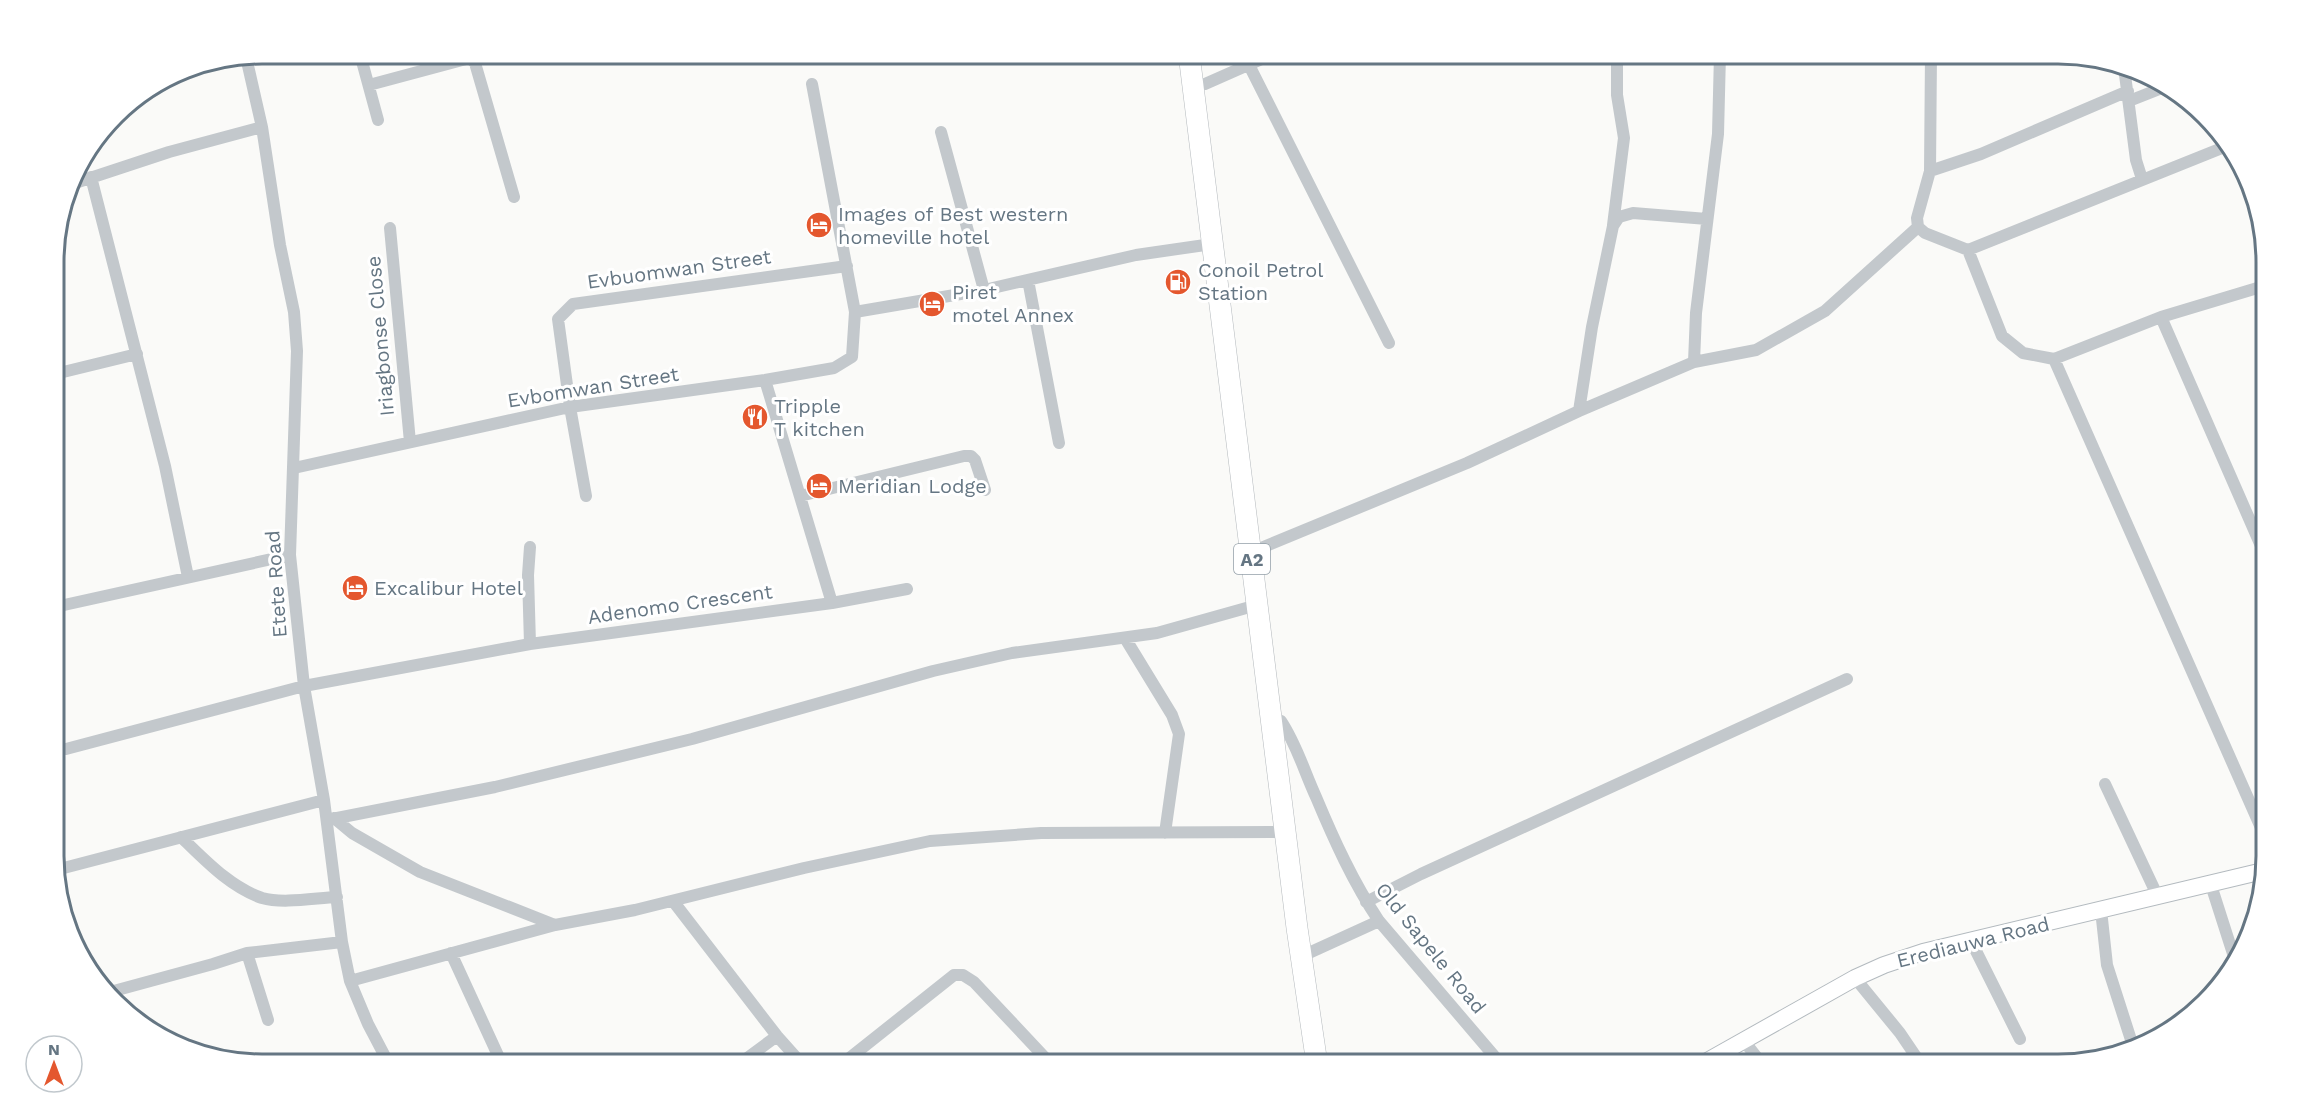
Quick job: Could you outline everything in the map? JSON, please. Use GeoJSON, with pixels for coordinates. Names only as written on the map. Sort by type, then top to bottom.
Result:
{"type":"FeatureCollection","features":[{"type":"Feature","properties":{"kind":"highway","name":"A2"},"geometry":{"type":"LineString","coordinates":[[1190,64],[1287,832],[1297,928],[1315,1053]]}},
{"type":"Feature","properties":{"kind":"highway","name":"A2"},"geometry":{"type":"LineString","coordinates":[[1203,64],[1256,482],[1261,548],[1281,721],[1326,1053]]}},
{"type":"Feature","properties":{"kind":"street"},"geometry":{"type":"LineString","coordinates":[[363,64],[378,120]]}},
{"type":"Feature","properties":{"kind":"street"},"geometry":{"type":"LineString","coordinates":[[369,85],[444,64]]}},
{"type":"Feature","properties":{"kind":"street"},"geometry":{"type":"LineString","coordinates":[[475,64],[514,196]]}},
{"type":"Feature","properties":{"kind":"street"},"geometry":{"type":"LineString","coordinates":[[1205,84],[1249,64],[1389,344]]}},
{"type":"Feature","properties":{"kind":"street"},"geometry":{"type":"LineString","coordinates":[[1579,411],[1592,327],[1613,226],[1624,138],[1623,123],[1618,107],[1617,64]]}},
{"type":"Feature","properties":{"kind":"street"},"geometry":{"type":"LineString","coordinates":[[1694,362],[1696,313],[1718,134],[1720,64]]}},
{"type":"Feature","properties":{"kind":"street"},"geometry":{"type":"LineString","coordinates":[[1931,64],[1930,171],[1917,218],[1918,227],[1925,233],[1968,250],[2142,178],[2220,149]]}},
{"type":"Feature","properties":{"kind":"street","name":"Etete Road"},"geometry":{"type":"LineString","coordinates":[[248,65],[262,127],[280,245],[294,312],[297,351],[290,555],[304,686],[324,800],[331,819],[336,897],[350,981],[384,1054]]}},
{"type":"Feature","properties":{"kind":"street"},"geometry":{"type":"LineString","coordinates":[[2126,77],[2136,160],[2142,178]]}},
{"type":"Feature","properties":{"kind":"street","name":"Evbomwan Street"},"geometry":{"type":"LineString","coordinates":[[294,468],[570,407],[834,368],[852,357],[855,312],[812,84]]}},
{"type":"Feature","properties":{"kind":"street"},"geometry":{"type":"LineString","coordinates":[[1930,171],[1981,154],[2129,96],[2154,90]]}},
{"type":"Feature","properties":{"kind":"street"},"geometry":{"type":"LineString","coordinates":[[83,180],[169,152],[262,127]]}},
{"type":"Feature","properties":{"kind":"street"},"geometry":{"type":"LineString","coordinates":[[941,132],[984,290]]}},
{"type":"Feature","properties":{"kind":"street"},"geometry":{"type":"LineString","coordinates":[[91,177],[165,466],[188,577]]}},
{"type":"Feature","properties":{"kind":"street"},"geometry":{"type":"LineString","coordinates":[[1613,226],[1619,217],[1633,213],[1707,219]]}},
{"type":"Feature","properties":{"kind":"street"},"geometry":{"type":"LineString","coordinates":[[1261,548],[1467,463],[1579,411],[1694,362],[1756,350],[1825,311],[1918,227]]}},
{"type":"Feature","properties":{"kind":"street","name":"Iriagbonse Close"},"geometry":{"type":"LineString","coordinates":[[390,228],[410,442]]}},
{"type":"Feature","properties":{"kind":"street"},"geometry":{"type":"LineString","coordinates":[[855,312],[984,290],[1136,255],[1212,244]]}},
{"type":"Feature","properties":{"kind":"street"},"geometry":{"type":"LineString","coordinates":[[1968,250],[2002,336],[2023,353],[2054,359],[2161,317],[2256,288]]}},
{"type":"Feature","properties":{"kind":"street","name":"Evbuomwan Street"},"geometry":{"type":"LineString","coordinates":[[586,496],[570,407],[558,319],[573,304],[847,266]]}},
{"type":"Feature","properties":{"kind":"street"},"geometry":{"type":"LineString","coordinates":[[1028,280],[1059,443]]}},
{"type":"Feature","properties":{"kind":"street"},"geometry":{"type":"LineString","coordinates":[[2161,317],[2256,534]]}},
{"type":"Feature","properties":{"kind":"street"},"geometry":{"type":"LineString","coordinates":[[65,372],[137,354]]}},
{"type":"Feature","properties":{"kind":"street"},"geometry":{"type":"LineString","coordinates":[[2054,359],[2256,816]]}},
{"type":"Feature","properties":{"kind":"street"},"geometry":{"type":"LineString","coordinates":[[765,380],[832,603]]}},
{"type":"Feature","properties":{"kind":"street"},"geometry":{"type":"LineString","coordinates":[[800,496],[964,456],[971,456],[975,460],[986,490]]}},
{"type":"Feature","properties":{"kind":"street"},"geometry":{"type":"LineString","coordinates":[[530,547],[528,575],[530,644]]}},
{"type":"Feature","properties":{"kind":"street"},"geometry":{"type":"LineString","coordinates":[[64,605],[290,555]]}},
{"type":"Feature","properties":{"kind":"street","name":"Adenomo Crescent"},"geometry":{"type":"LineString","coordinates":[[66,749],[304,686],[530,644],[832,603],[907,589]]}},
{"type":"Feature","properties":{"kind":"street"},"geometry":{"type":"LineString","coordinates":[[331,819],[495,787],[669,744],[933,671],[1012,653],[1175,629],[1257,605]]}},
{"type":"Feature","properties":{"kind":"street"},"geometry":{"type":"LineString","coordinates":[[1125,638],[1172,715],[1179,734],[1165,833]]}},
{"type":"Feature","properties":{"kind":"street"},"geometry":{"type":"LineString","coordinates":[[1366,902],[1421,874],[1847,679]]}},
{"type":"Feature","properties":{"kind":"street","name":"Old Sapele Road"},"geometry":{"type":"LineString","coordinates":[[1281,721],[1293,739],[1314,795],[1353,880],[1366,902],[1379,921],[1492,1053]]}},
{"type":"Feature","properties":{"kind":"street"},"geometry":{"type":"LineString","coordinates":[[2105,784],[2158,897]]}},
{"type":"Feature","properties":{"kind":"street"},"geometry":{"type":"LineString","coordinates":[[65,868],[324,800]]}},
{"type":"Feature","properties":{"kind":"street"},"geometry":{"type":"LineString","coordinates":[[331,819],[420,872],[555,925]]}},
{"type":"Feature","properties":{"kind":"street"},"geometry":{"type":"LineString","coordinates":[[350,981],[555,925],[673,901],[804,868],[930,841],[1041,833],[1287,832]]}},
{"type":"Feature","properties":{"kind":"street"},"geometry":{"type":"LineString","coordinates":[[181,837],[217,872],[263,898],[291,900],[336,897]]}},
{"type":"Feature","properties":{"kind":"street","name":"Erediauwa Road"},"geometry":{"type":"LineString","coordinates":[[1722,1053],[1855,978],[1903,958],[2254,873]]}},
{"type":"Feature","properties":{"kind":"street"},"geometry":{"type":"LineString","coordinates":[[2211,885],[2232,949]]}},
{"type":"Feature","properties":{"kind":"street"},"geometry":{"type":"LineString","coordinates":[[673,901],[793,1054]]}},
{"type":"Feature","properties":{"kind":"street"},"geometry":{"type":"LineString","coordinates":[[2102,910],[2107,965],[2131,1039]]}},
{"type":"Feature","properties":{"kind":"street"},"geometry":{"type":"LineString","coordinates":[[1311,952],[1379,921]]}},
{"type":"Feature","properties":{"kind":"street"},"geometry":{"type":"LineString","coordinates":[[1971,941],[2020,1039]]}},
{"type":"Feature","properties":{"kind":"street"},"geometry":{"type":"LineString","coordinates":[[117,990],[247,953],[342,942]]}},
{"type":"Feature","properties":{"kind":"street"},"geometry":{"type":"LineString","coordinates":[[247,953],[268,1020]]}},
{"type":"Feature","properties":{"kind":"street"},"geometry":{"type":"LineString","coordinates":[[451,953],[497,1054]]}},
{"type":"Feature","properties":{"kind":"street"},"geometry":{"type":"LineString","coordinates":[[857,1054],[954,975],[963,975],[974,982],[1041,1054]]}},
{"type":"Feature","properties":{"kind":"street"},"geometry":{"type":"LineString","coordinates":[[1855,978],[1914,1053]]}},
{"type":"Feature","properties":{"kind":"street"},"geometry":{"type":"LineString","coordinates":[[753,1054],[777,1036]]}},
{"type":"Feature","properties":{"kind":"street"},"geometry":{"type":"LineString","coordinates":[[1744,1041],[1754,1053]]}},
{"type":"Feature","properties":{"kind":"place","name":"Images of Best western homeville hotel"},"geometry":{"type":"Point","coordinates":[819,225]}},
{"type":"Feature","properties":{"kind":"place","name":"Conoil Petrol Station"},"geometry":{"type":"Point","coordinates":[1178,282]}},
{"type":"Feature","properties":{"kind":"place","name":"Piret motel Annex"},"geometry":{"type":"Point","coordinates":[932,304]}},
{"type":"Feature","properties":{"kind":"place","name":"Tripple T kitchen"},"geometry":{"type":"Point","coordinates":[755,417]}},
{"type":"Feature","properties":{"kind":"place","name":"Meridian Lodge"},"geometry":{"type":"Point","coordinates":[819,486]}},
{"type":"Feature","properties":{"kind":"place","name":"Excalibur Hotel"},"geometry":{"type":"Point","coordinates":[355,588]}}]}
